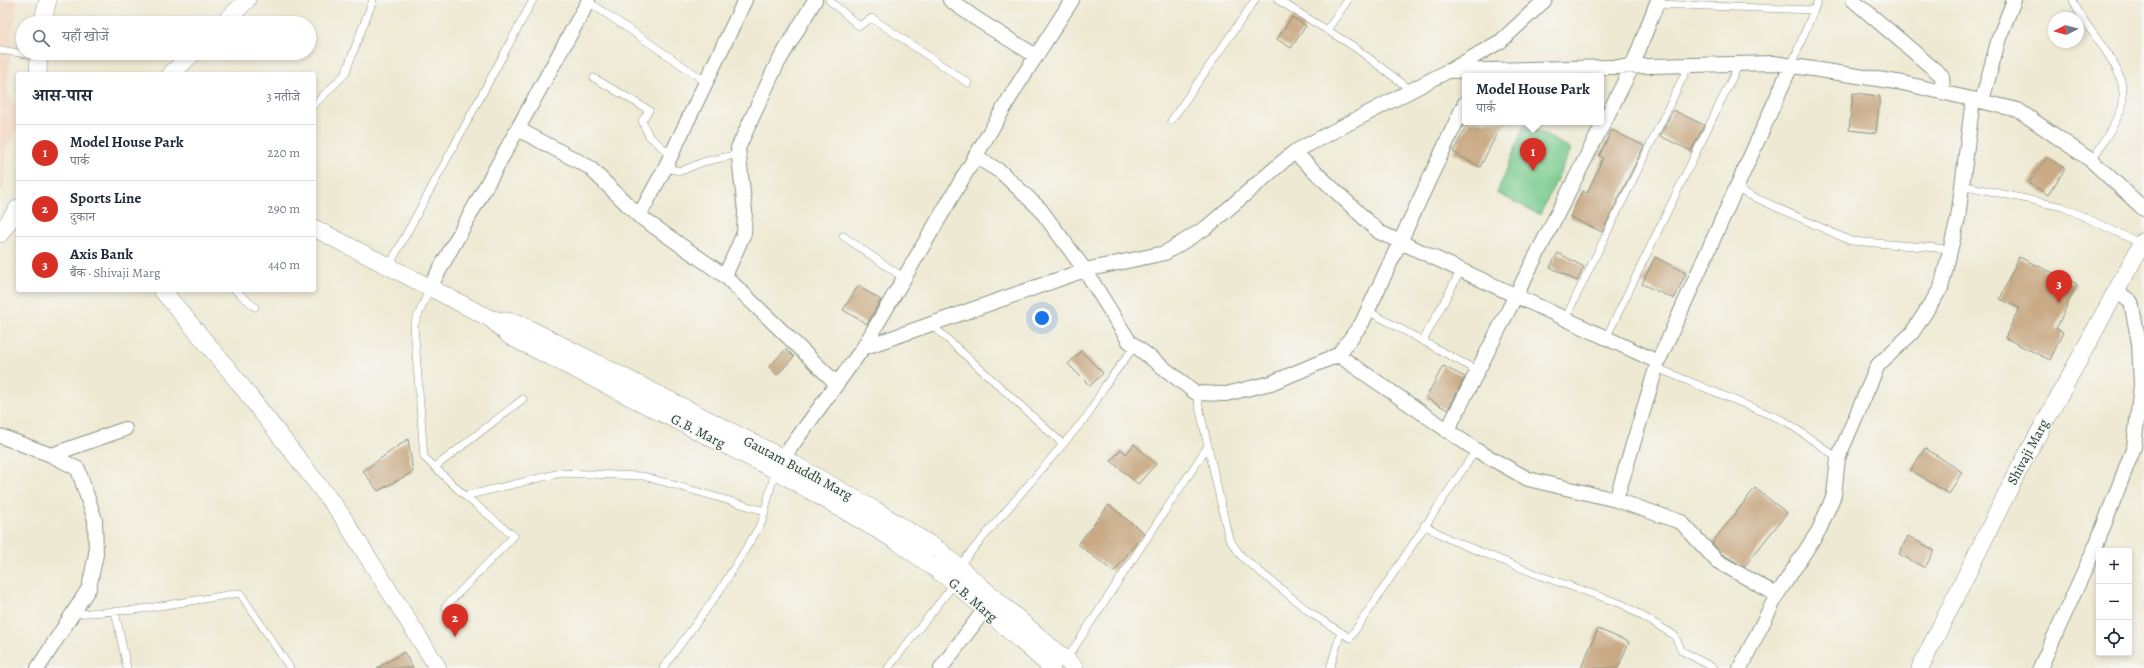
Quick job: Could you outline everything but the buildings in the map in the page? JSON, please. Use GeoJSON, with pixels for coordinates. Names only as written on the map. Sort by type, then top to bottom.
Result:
{"type":"FeatureCollection","features":[{"type":"Feature","properties":{"kind":"street"},"geometry":{"type":"LineString","coordinates":[[44,16],[48,0]]}},
{"type":"Feature","properties":{"kind":"street"},"geometry":{"type":"LineString","coordinates":[[231,16],[247,0]]}},
{"type":"Feature","properties":{"kind":"street"},"geometry":{"type":"LineString","coordinates":[[639,216],[665,168],[745,0]]}},
{"type":"Feature","properties":{"kind":"street"},"geometry":{"type":"LineString","coordinates":[[726,276],[744,233],[745,211],[738,148],[743,134],[776,66],[815,0]]}},
{"type":"Feature","properties":{"kind":"street"},"geometry":{"type":"LineString","coordinates":[[950,0],[975,18],[1036,56]]}},
{"type":"Feature","properties":{"kind":"street"},"geometry":{"type":"LineString","coordinates":[[863,348],[1085,270],[1165,253],[1207,227],[1294,152],[1448,71],[1501,41],[1545,0]]}},
{"type":"Feature","properties":{"kind":"street"},"geometry":{"type":"LineString","coordinates":[[1853,0],[1942,76],[1943,92]]}},
{"type":"Feature","properties":{"kind":"street"},"geometry":{"type":"LineString","coordinates":[[1740,668],[1777,595],[1819,530],[1834,495],[1838,458],[1878,365],[1912,333],[1941,288],[1958,218],[1962,185],[1977,100],[2014,0]]}},
{"type":"Feature","properties":{"kind":"street"},"geometry":{"type":"LineString","coordinates":[[430,287],[587,1]]}},
{"type":"Feature","properties":{"kind":"street"},"geometry":{"type":"LineString","coordinates":[[779,464],[863,348],[975,156],[1069,1]]}},
{"type":"Feature","properties":{"kind":"street"},"geometry":{"type":"LineString","coordinates":[[1604,122],[1632,67],[1657,2]]}},
{"type":"Feature","properties":{"kind":"street"},"geometry":{"type":"LineString","coordinates":[[38,72],[39,60]]}},
{"type":"Feature","properties":{"kind":"street"},"geometry":{"type":"LineString","coordinates":[[173,72],[186,60]]}},
{"type":"Feature","properties":{"kind":"street"},"geometry":{"type":"LineString","coordinates":[[1448,71],[1479,73],[1774,63],[1903,83],[2018,110],[2092,161],[2144,209]]}},
{"type":"Feature","properties":{"kind":"street"},"geometry":{"type":"LineString","coordinates":[[1616,500],[1658,365],[1791,66]]}},
{"type":"Feature","properties":{"kind":"street"},"geometry":{"type":"LineString","coordinates":[[975,156],[1001,172],[1040,209],[1085,270],[1129,341],[1196,393],[1226,394],[1270,383],[1338,355],[1362,323],[1462,109]]}},
{"type":"Feature","properties":{"kind":"street"},"geometry":{"type":"LineString","coordinates":[[1447,431],[1479,371],[1603,125]]}},
{"type":"Feature","properties":{"kind":"street"},"geometry":{"type":"LineString","coordinates":[[518,129],[589,167],[639,216],[726,276],[837,384]]}},
{"type":"Feature","properties":{"kind":"street"},"geometry":{"type":"LineString","coordinates":[[1294,152],[1379,232],[1606,338],[1658,365]]}},
{"type":"Feature","properties":{"kind":"street"},"geometry":{"type":"LineString","coordinates":[[0,234],[10,214]]}},
{"type":"Feature","properties":{"kind":"street","name":"G.B. Marg"},"geometry":{"type":"LineString","coordinates":[[316,229],[491,319],[511,337],[779,464],[898,542],[957,575],[1064,666]]}},
{"type":"Feature","properties":{"kind":"street","name":"Shivaji Marg"},"geometry":{"type":"LineString","coordinates":[[1920,668],[2017,473],[2143,242]]}},
{"type":"Feature","properties":{"kind":"street"},"geometry":{"type":"LineString","coordinates":[[2040,668],[2097,544],[2140,429],[2141,385],[2139,342],[2130,302],[2116,291]]}},
{"type":"Feature","properties":{"kind":"street"},"geometry":{"type":"LineString","coordinates":[[164,292],[229,370],[340,513],[438,668]]}},
{"type":"Feature","properties":{"kind":"street"},"geometry":{"type":"LineString","coordinates":[[1338,355],[1476,450],[1528,479],[1616,500],[1681,522],[1717,562],[1777,595]]}},
{"type":"Feature","properties":{"kind":"street"},"geometry":{"type":"LineString","coordinates":[[51,455],[125,428]]}},
{"type":"Feature","properties":{"kind":"street"},"geometry":{"type":"LineString","coordinates":[[0,436],[51,455],[78,469],[94,520],[96,554],[89,588],[38,668]]}},
{"type":"Feature","properties":{"kind":"street"},"geometry":{"type":"LineString","coordinates":[[941,668],[989,603]]}},
{"type":"Feature","properties":{"kind":"lane"},"geometry":{"type":"LineString","coordinates":[[316,103],[345,74],[373,0]]}},
{"type":"Feature","properties":{"kind":"lane"},"geometry":{"type":"LineString","coordinates":[[389,266],[533,0]]}},
{"type":"Feature","properties":{"kind":"lane"},"geometry":{"type":"LineString","coordinates":[[829,0],[859,26],[872,18],[968,83]]}},
{"type":"Feature","properties":{"kind":"lane"},"geometry":{"type":"LineString","coordinates":[[1171,121],[1255,0]]}},
{"type":"Feature","properties":{"kind":"lane"},"geometry":{"type":"LineString","coordinates":[[1278,0],[1287,2],[1353,46],[1411,90]]}},
{"type":"Feature","properties":{"kind":"lane"},"geometry":{"type":"LineString","coordinates":[[1327,30],[1348,0]]}},
{"type":"Feature","properties":{"kind":"lane"},"geometry":{"type":"LineString","coordinates":[[1791,66],[1818,0]]}},
{"type":"Feature","properties":{"kind":"lane"},"geometry":{"type":"LineString","coordinates":[[2073,0],[2078,14],[2107,52],[2122,83],[2122,107],[2092,161]]}},
{"type":"Feature","properties":{"kind":"lane"},"geometry":{"type":"LineString","coordinates":[[587,1],[706,81]]}},
{"type":"Feature","properties":{"kind":"lane"},"geometry":{"type":"LineString","coordinates":[[1657,2],[1715,3],[1814,10]]}},
{"type":"Feature","properties":{"kind":"lane"},"geometry":{"type":"LineString","coordinates":[[0,50],[16,52]]}},
{"type":"Feature","properties":{"kind":"lane"},"geometry":{"type":"LineString","coordinates":[[1606,338],[1739,64]]}},
{"type":"Feature","properties":{"kind":"lane"},"geometry":{"type":"LineString","coordinates":[[1565,319],[1689,65]]}},
{"type":"Feature","properties":{"kind":"lane"},"geometry":{"type":"LineString","coordinates":[[594,78],[649,110],[642,121],[649,136],[671,155]]}},
{"type":"Feature","properties":{"kind":"lane"},"geometry":{"type":"LineString","coordinates":[[665,168],[681,171],[703,162],[739,154]]}},
{"type":"Feature","properties":{"kind":"lane"},"geometry":{"type":"LineString","coordinates":[[1962,185],[2063,207],[2143,242]]}},
{"type":"Feature","properties":{"kind":"lane"},"geometry":{"type":"LineString","coordinates":[[1736,189],[1851,241],[1950,249]]}},
{"type":"Feature","properties":{"kind":"lane"},"geometry":{"type":"LineString","coordinates":[[843,236],[904,278]]}},
{"type":"Feature","properties":{"kind":"lane"},"geometry":{"type":"LineString","coordinates":[[1423,341],[1461,270]]}},
{"type":"Feature","properties":{"kind":"lane"},"geometry":{"type":"LineString","coordinates":[[430,287],[414,325],[424,457],[465,496],[514,536],[445,607]]}},
{"type":"Feature","properties":{"kind":"lane"},"geometry":{"type":"LineString","coordinates":[[238,292],[255,307]]}},
{"type":"Feature","properties":{"kind":"lane"},"geometry":{"type":"LineString","coordinates":[[1368,310],[1479,371]]}},
{"type":"Feature","properties":{"kind":"lane"},"geometry":{"type":"LineString","coordinates":[[931,324],[1063,444]]}},
{"type":"Feature","properties":{"kind":"lane"},"geometry":{"type":"LineString","coordinates":[[888,668],[957,575],[1088,415],[1106,384],[1135,346]]}},
{"type":"Feature","properties":{"kind":"lane"},"geometry":{"type":"LineString","coordinates":[[1658,365],[1785,421],[1838,458]]}},
{"type":"Feature","properties":{"kind":"lane"},"geometry":{"type":"LineString","coordinates":[[1196,393],[1229,539],[1242,557],[1312,614],[1350,638],[1424,525],[1476,450]]}},
{"type":"Feature","properties":{"kind":"lane"},"geometry":{"type":"LineString","coordinates":[[435,467],[523,399]]}},
{"type":"Feature","properties":{"kind":"lane"},"geometry":{"type":"LineString","coordinates":[[1064,666],[1208,446]]}},
{"type":"Feature","properties":{"kind":"lane"},"geometry":{"type":"LineString","coordinates":[[663,668],[719,592],[762,522],[779,464]]}},
{"type":"Feature","properties":{"kind":"lane"},"geometry":{"type":"LineString","coordinates":[[465,496],[560,473],[643,476],[765,511]]}},
{"type":"Feature","properties":{"kind":"lane"},"geometry":{"type":"LineString","coordinates":[[1424,525],[1451,540],[1540,576],[1622,604],[1674,635],[1682,651],[1714,668]]}},
{"type":"Feature","properties":{"kind":"lane"},"geometry":{"type":"LineString","coordinates":[[73,614],[135,610],[240,593],[290,668]]}},
{"type":"Feature","properties":{"kind":"lane"},"geometry":{"type":"LineString","coordinates":[[115,611],[127,668]]}},
{"type":"Feature","properties":{"kind":"lane"},"geometry":{"type":"LineString","coordinates":[[1330,668],[1341,632]]}},
{"type":"Feature","properties":{"kind":"shaded area"},"geometry":{"type":"Polygon","coordinates":[[[0,0],[17,0],[7,90],[16,107],[16,131],[5,150],[3,190],[0,189],[0,0]]]}},
{"type":"Feature","properties":{"kind":"green space"},"geometry":{"type":"Polygon","coordinates":[[[1525,125],[1571,149],[1540,215],[1497,193],[1525,125]]]}},
{"type":"Feature","properties":{"kind":"place","name":"Model House Park"},"geometry":{"type":"Point","coordinates":[1533,171]}},
{"type":"Feature","properties":{"kind":"place","name":"Axis Bank"},"geometry":{"type":"Point","coordinates":[2059,303]}},
{"type":"Feature","properties":{"kind":"place","name":"Sports Line"},"geometry":{"type":"Point","coordinates":[455,637]}}]}
